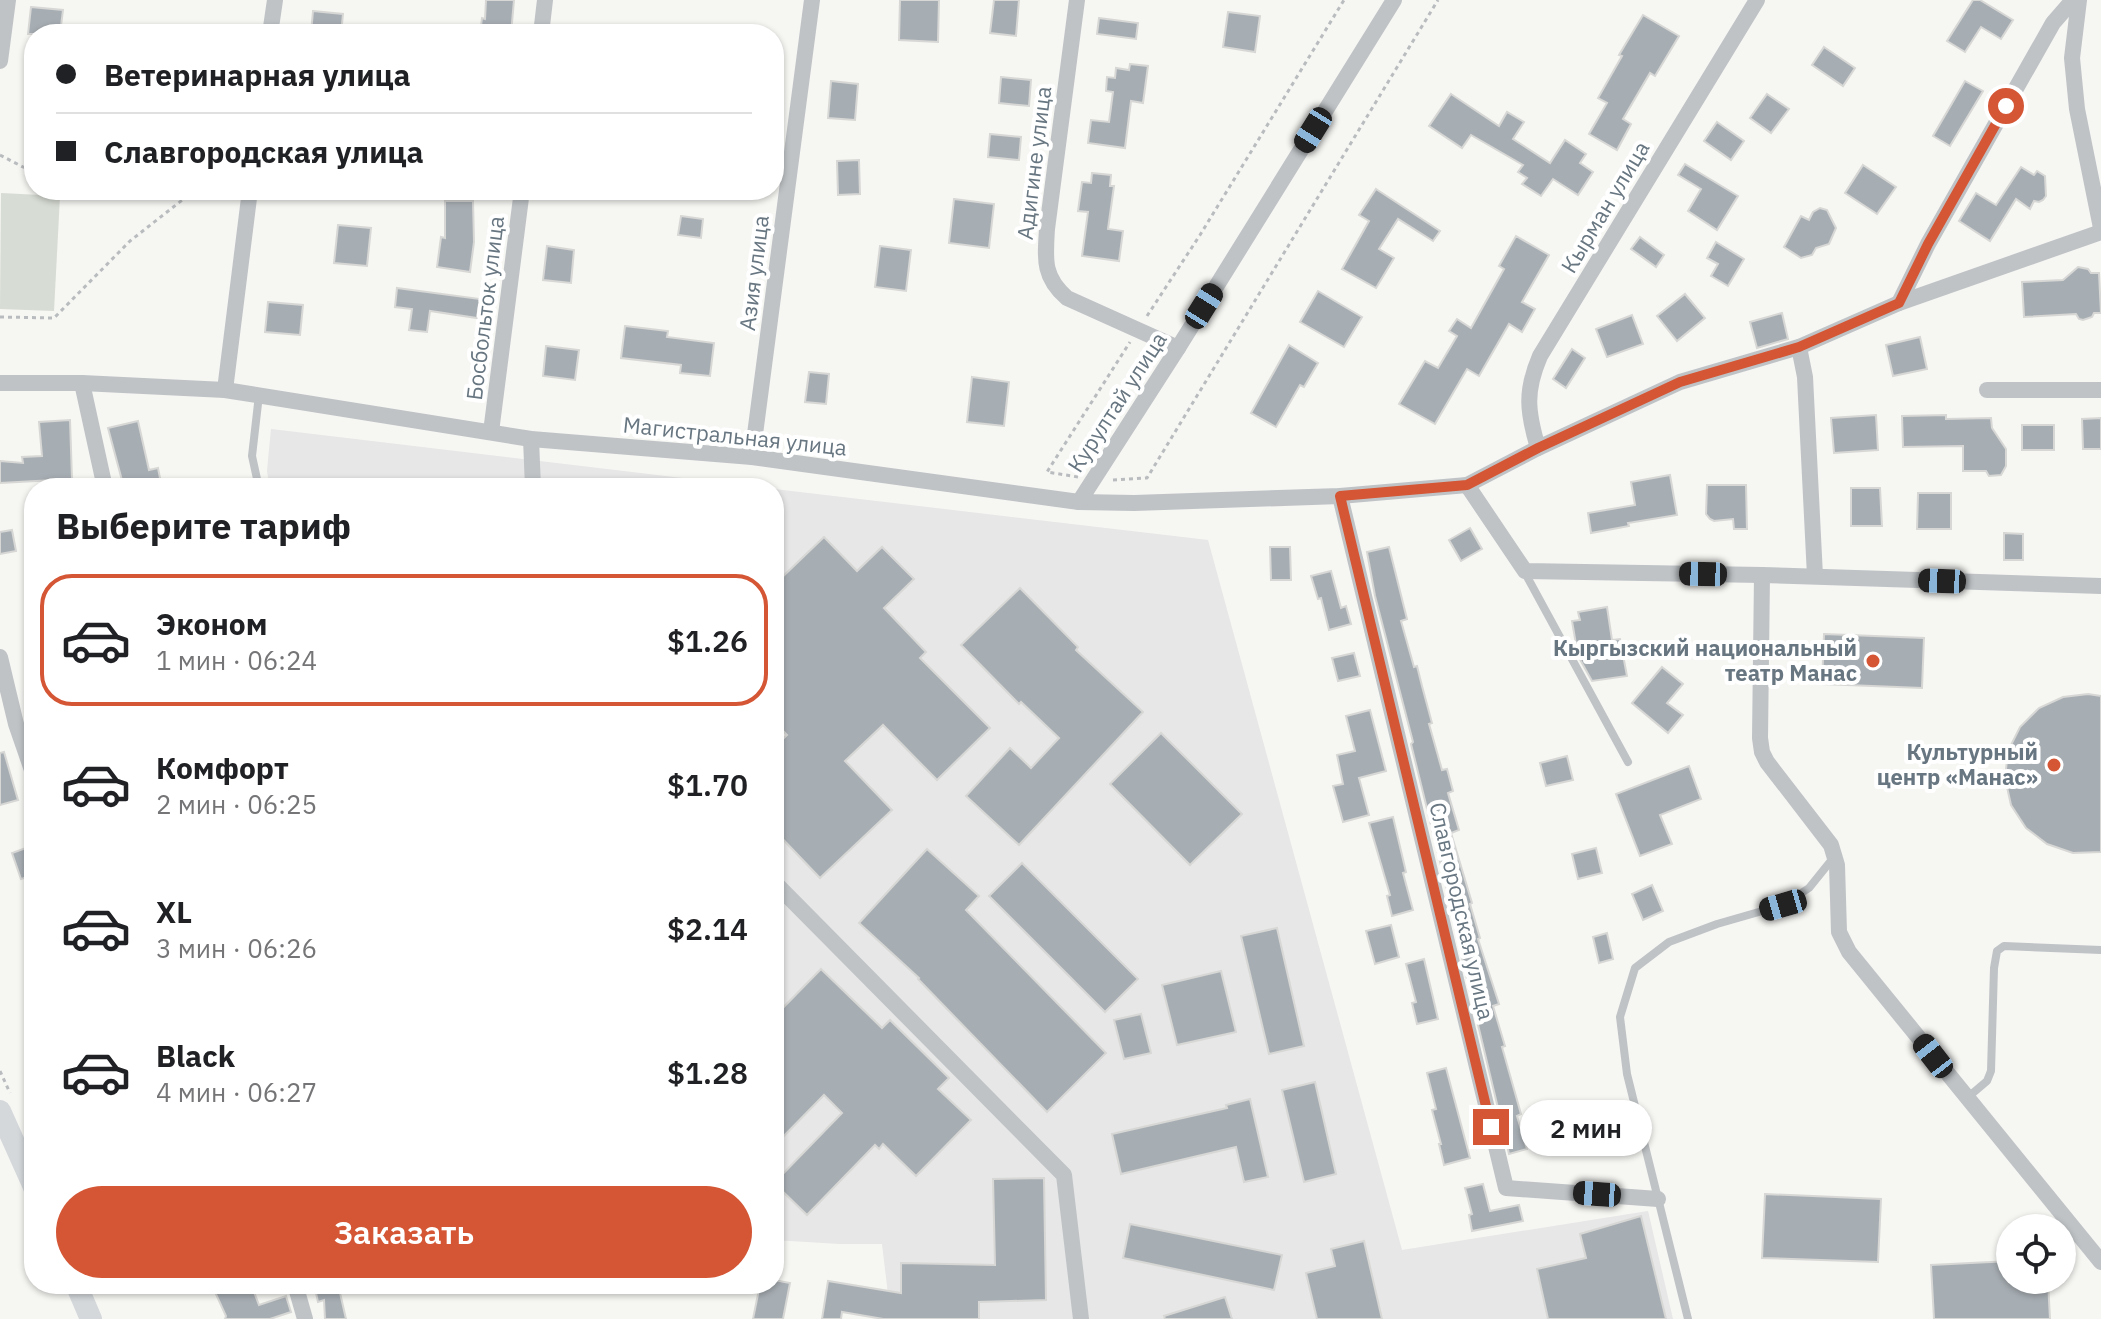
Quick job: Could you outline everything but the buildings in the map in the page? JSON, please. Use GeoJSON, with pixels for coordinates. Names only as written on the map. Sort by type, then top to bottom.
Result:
{"type":"FeatureCollection","features":[{"type":"Feature","properties":{"kind":"main road"},"geometry":{"type":"LineString","coordinates":[[0,1111],[24,1165]]}},
{"type":"Feature","properties":{"kind":"main road"},"geometry":{"type":"LineString","coordinates":[[80,1294],[91,1319]]}},
{"type":"Feature","properties":{"kind":"street"},"geometry":{"type":"LineString","coordinates":[[0,61],[8,0]]}},
{"type":"Feature","properties":{"kind":"street"},"geometry":{"type":"LineString","coordinates":[[271,24],[275,0]]}},
{"type":"Feature","properties":{"kind":"street"},"geometry":{"type":"LineString","coordinates":[[542,24],[545,0]]}},
{"type":"Feature","properties":{"kind":"street","name":"Азия улица"},"geometry":{"type":"LineString","coordinates":[[752,457],[812,0]]}},
{"type":"Feature","properties":{"kind":"street","name":"Адигине улица"},"geometry":{"type":"LineString","coordinates":[[1077,0],[1047,229],[1045,255],[1048,275],[1067,298],[1178,348]]}},
{"type":"Feature","properties":{"kind":"street","name":"Курултай улица"},"geometry":{"type":"LineString","coordinates":[[1079,502],[1394,0]]}},
{"type":"Feature","properties":{"kind":"street","name":"Кырман улица"},"geometry":{"type":"LineString","coordinates":[[1538,448],[1529,417],[1528,395],[1531,376],[1540,356],[1757,0]]}},
{"type":"Feature","properties":{"kind":"street"},"geometry":{"type":"LineString","coordinates":[[2076,0],[2072,58],[2077,109],[2101,230],[1899,303],[1799,347],[1680,382],[1538,448],[1467,485],[1525,571],[1815,576],[2101,586]]}},
{"type":"Feature","properties":{"kind":"street"},"geometry":{"type":"LineString","coordinates":[[1899,303],[1928,244],[2053,23],[2076,0]]}},
{"type":"Feature","properties":{"kind":"street"},"geometry":{"type":"LineString","coordinates":[[225,390],[249,200]]}},
{"type":"Feature","properties":{"kind":"street","name":"Босбольток улица"},"geometry":{"type":"LineString","coordinates":[[491,432],[521,200]]}},
{"type":"Feature","properties":{"kind":"street"},"geometry":{"type":"LineString","coordinates":[[1799,347],[1805,377],[1815,576]]}},
{"type":"Feature","properties":{"kind":"street","name":"Магистральная улица"},"geometry":{"type":"LineString","coordinates":[[0,383],[82,383],[225,390],[531,439],[752,457],[1079,502],[1340,496],[1467,485]]}},
{"type":"Feature","properties":{"kind":"street"},"geometry":{"type":"LineString","coordinates":[[82,383],[103,478]]}},
{"type":"Feature","properties":{"kind":"street"},"geometry":{"type":"LineString","coordinates":[[1987,390],[2101,390]]}},
{"type":"Feature","properties":{"kind":"street"},"geometry":{"type":"LineString","coordinates":[[531,439],[533,478]]}},
{"type":"Feature","properties":{"kind":"street","name":"Славгородская улица"},"geometry":{"type":"LineString","coordinates":[[1340,496],[1506,1188],[1658,1199]]}},
{"type":"Feature","properties":{"kind":"street"},"geometry":{"type":"LineString","coordinates":[[1762,575],[1762,752],[1831,845],[1835,857],[1838,923],[1842,940],[1966,1098],[2101,1262]]}},
{"type":"Feature","properties":{"kind":"street"},"geometry":{"type":"LineString","coordinates":[[0,657],[24,747]]}},
{"type":"Feature","properties":{"kind":"street"},"geometry":{"type":"LineString","coordinates":[[784,892],[1064,1175],[1081,1319]]}},
{"type":"Feature","properties":{"kind":"street"},"geometry":{"type":"LineString","coordinates":[[298,1294],[305,1319]]}},
{"type":"Feature","properties":{"kind":"lane"},"geometry":{"type":"LineString","coordinates":[[257,478],[252,456],[259,395]]}},
{"type":"Feature","properties":{"kind":"lane"},"geometry":{"type":"LineString","coordinates":[[1525,571],[1628,762]]}},
{"type":"Feature","properties":{"kind":"lane"},"geometry":{"type":"LineString","coordinates":[[1688,1319],[1627,1074],[1620,1017],[1635,968],[1669,942],[1783,905],[1809,888],[1835,857]]}},
{"type":"Feature","properties":{"kind":"lane"},"geometry":{"type":"LineString","coordinates":[[1966,1098],[1987,1081],[1991,1071],[1997,951],[2004,946],[2101,950]]}},
{"type":"Feature","properties":{"kind":"path"},"geometry":{"type":"LineString","coordinates":[[1047,472],[1200,235],[1344,0]]}},
{"type":"Feature","properties":{"kind":"path"},"geometry":{"type":"LineString","coordinates":[[1147,478],[1438,0]]}},
{"type":"Feature","properties":{"kind":"path"},"geometry":{"type":"LineString","coordinates":[[0,155],[24,167]]}},
{"type":"Feature","properties":{"kind":"path"},"geometry":{"type":"LineString","coordinates":[[0,317],[54,318],[130,241],[182,200]]}},
{"type":"Feature","properties":{"kind":"shaded area"},"geometry":{"type":"Polygon","coordinates":[[[1,193],[24,194],[24,200],[60,200],[54,311],[0,309],[1,193]]]}},
{"type":"Feature","properties":{"kind":"shaded area"},"geometry":{"type":"Polygon","coordinates":[[[271,429],[683,478],[268,478],[271,429]]]}},
{"type":"Feature","properties":{"kind":"shaded area"},"geometry":{"type":"Polygon","coordinates":[[[784,490],[1208,540],[1402,1250],[1648,1211],[1673,1319],[891,1319],[882,1244],[784,1241],[784,490]]]}},
{"type":"Feature","properties":{"kind":"place","name":"Кыргызский национальный театр Манас"},"geometry":{"type":"Point","coordinates":[1873,661]}},
{"type":"Feature","properties":{"kind":"place","name":"Культурный центр «Манас»"},"geometry":{"type":"Point","coordinates":[2054,765]}},
{"type":"Feature","properties":{"kind":"route"},"geometry":{"type":"LineString","coordinates":[[1491,1127],[1340,496],[1467,485],[1538,448],[1680,382],[1799,347],[1899,303],[1928,244],[2006,106]]}}]}
